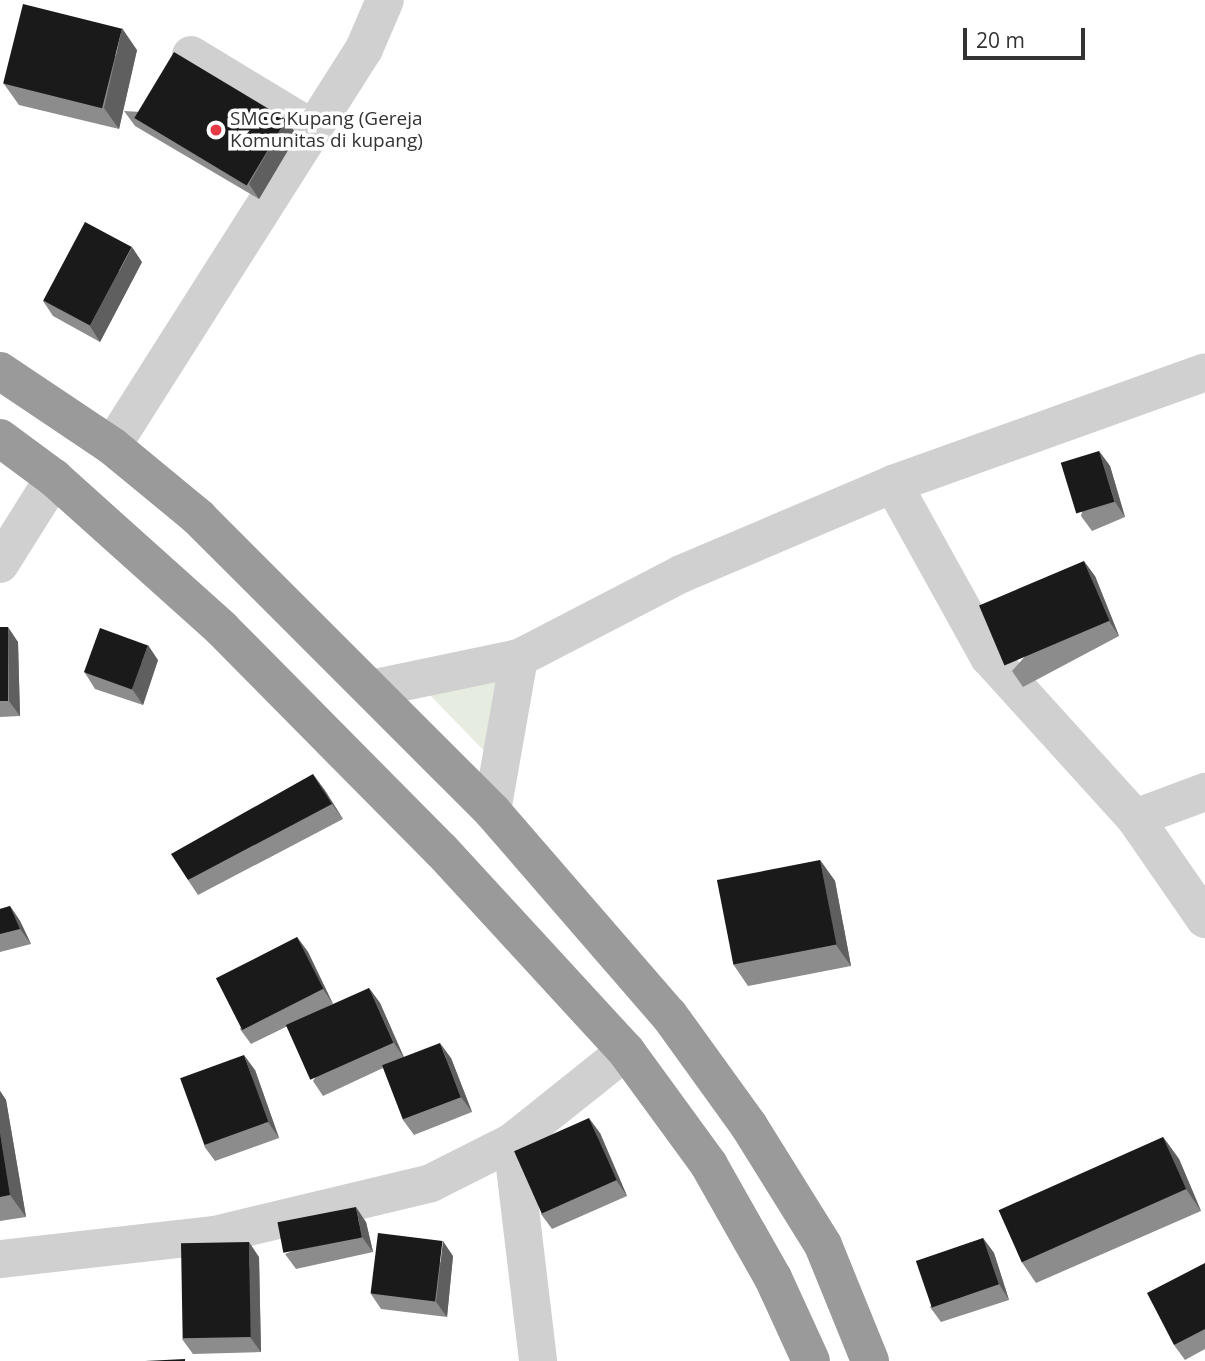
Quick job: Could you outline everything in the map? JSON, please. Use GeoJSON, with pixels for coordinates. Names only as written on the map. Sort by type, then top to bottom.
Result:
{"type":"FeatureCollection","features":[{"type":"Feature","properties":{"kind":"highway"},"geometry":{"type":"LineString","coordinates":[[0,371],[112,446],[198,517],[375,688],[492,811],[669,1015],[749,1126],[823,1245],[870,1361]]}},
{"type":"Feature","properties":{"kind":"highway"},"geometry":{"type":"LineString","coordinates":[[0,438],[54,478],[232,639],[626,1051],[709,1165],[773,1278],[811,1361]]}},
{"type":"Feature","properties":{"kind":"street"},"geometry":{"type":"LineString","coordinates":[[112,446],[310,127],[364,49],[385,0]]}},
{"type":"Feature","properties":{"kind":"street"},"geometry":{"type":"LineString","coordinates":[[191,55],[310,127]]}},
{"type":"Feature","properties":{"kind":"street"},"geometry":{"type":"LineString","coordinates":[[375,688],[519,657],[681,574],[893,484],[1205,372]]}},
{"type":"Feature","properties":{"kind":"street"},"geometry":{"type":"LineString","coordinates":[[0,564],[54,478]]}},
{"type":"Feature","properties":{"kind":"street"},"geometry":{"type":"LineString","coordinates":[[893,484],[989,657],[1135,818],[1205,919]]}},
{"type":"Feature","properties":{"kind":"street"},"geometry":{"type":"LineString","coordinates":[[492,811],[519,657]]}},
{"type":"Feature","properties":{"kind":"street"},"geometry":{"type":"LineString","coordinates":[[1135,818],[1205,792]]}},
{"type":"Feature","properties":{"kind":"street"},"geometry":{"type":"LineString","coordinates":[[0,1259],[215,1235],[338,1210],[431,1184],[512,1142],[626,1051]]}},
{"type":"Feature","properties":{"kind":"street"},"geometry":{"type":"LineString","coordinates":[[512,1142],[538,1361]]}},
{"type":"Feature","properties":{"kind":"shaded area"},"geometry":{"type":"Polygon","coordinates":[[[517,668],[488,755],[427,692],[517,668]]]}},
{"type":"Feature","properties":{"kind":"building"},"geometry":{"type":"Polygon","coordinates":[[[23,4],[122,29],[102,108],[3,84],[23,4]]]}},
{"type":"Feature","properties":{"kind":"building","name":"SMCC Kupang (Gereja Komunitas di kupang)"},"geometry":{"type":"Polygon","coordinates":[[[174,52],[286,119],[247,185],[134,118],[174,52]]]}},
{"type":"Feature","properties":{"kind":"building"},"geometry":{"type":"Polygon","coordinates":[[[85,222],[132,247],[90,325],[43,301],[85,222]]]}},
{"type":"Feature","properties":{"kind":"building"},"geometry":{"type":"Polygon","coordinates":[[[1099,451],[1114,502],[1076,513],[1061,463],[1099,451]]]}},
{"type":"Feature","properties":{"kind":"building"},"geometry":{"type":"Polygon","coordinates":[[[1084,561],[1109,621],[1004,665],[979,606],[1084,561]]]}},
{"type":"Feature","properties":{"kind":"building"},"geometry":{"type":"Polygon","coordinates":[[[0,627],[8,627],[8,701],[0,701],[0,627]]]}},
{"type":"Feature","properties":{"kind":"building"},"geometry":{"type":"Polygon","coordinates":[[[100,628],[148,645],[132,690],[84,672],[100,628]]]}},
{"type":"Feature","properties":{"kind":"building"},"geometry":{"type":"Polygon","coordinates":[[[313,774],[332,804],[188,880],[171,854],[313,774]]]}},
{"type":"Feature","properties":{"kind":"building"},"geometry":{"type":"Polygon","coordinates":[[[820,860],[836,944],[733,964],[717,880],[820,860]]]}},
{"type":"Feature","properties":{"kind":"building"},"geometry":{"type":"Polygon","coordinates":[[[10,906],[20,929],[0,934],[0,909],[10,906]]]}},
{"type":"Feature","properties":{"kind":"building"},"geometry":{"type":"Polygon","coordinates":[[[297,937],[323,989],[242,1030],[216,978],[297,937]]]}},
{"type":"Feature","properties":{"kind":"building"},"geometry":{"type":"Polygon","coordinates":[[[369,988],[393,1043],[310,1080],[286,1025],[369,988]]]}},
{"type":"Feature","properties":{"kind":"building"},"geometry":{"type":"Polygon","coordinates":[[[440,1043],[461,1097],[403,1119],[382,1065],[440,1043]]]}},
{"type":"Feature","properties":{"kind":"building"},"geometry":{"type":"Polygon","coordinates":[[[244,1055],[268,1122],[204,1145],[180,1078],[244,1055]]]}},
{"type":"Feature","properties":{"kind":"building"},"geometry":{"type":"Polygon","coordinates":[[[589,1118],[617,1180],[542,1213],[514,1151],[589,1118]]]}},
{"type":"Feature","properties":{"kind":"building"},"geometry":{"type":"Polygon","coordinates":[[[0,1133],[10,1195],[0,1197],[0,1133]]]}},
{"type":"Feature","properties":{"kind":"building"},"geometry":{"type":"Polygon","coordinates":[[[1163,1137],[1186,1189],[1022,1262],[999,1210],[1163,1137]]]}},
{"type":"Feature","properties":{"kind":"building"},"geometry":{"type":"Polygon","coordinates":[[[356,1207],[362,1237],[283,1253],[277,1222],[356,1207]]]}},
{"type":"Feature","properties":{"kind":"building"},"geometry":{"type":"Polygon","coordinates":[[[378,1233],[443,1241],[435,1301],[371,1294],[378,1233]]]}},
{"type":"Feature","properties":{"kind":"building"},"geometry":{"type":"Polygon","coordinates":[[[983,1238],[999,1284],[932,1307],[916,1261],[983,1238]]]}},
{"type":"Feature","properties":{"kind":"building"},"geometry":{"type":"Polygon","coordinates":[[[249,1242],[251,1337],[183,1338],[181,1243],[249,1242]]]}},
{"type":"Feature","properties":{"kind":"building"},"geometry":{"type":"Polygon","coordinates":[[[1205,1263],[1205,1329],[1174,1345],[1147,1293],[1205,1263]]]}},
{"type":"Feature","properties":{"kind":"building"},"geometry":{"type":"Polygon","coordinates":[[[185,1359],[185,1361],[145,1361],[185,1359]]]}},
{"type":"Feature","properties":{"kind":"place","name":"SMCC Kupang (Gereja Komunitas di kupang)"},"geometry":{"type":"Point","coordinates":[216,130]}}]}
